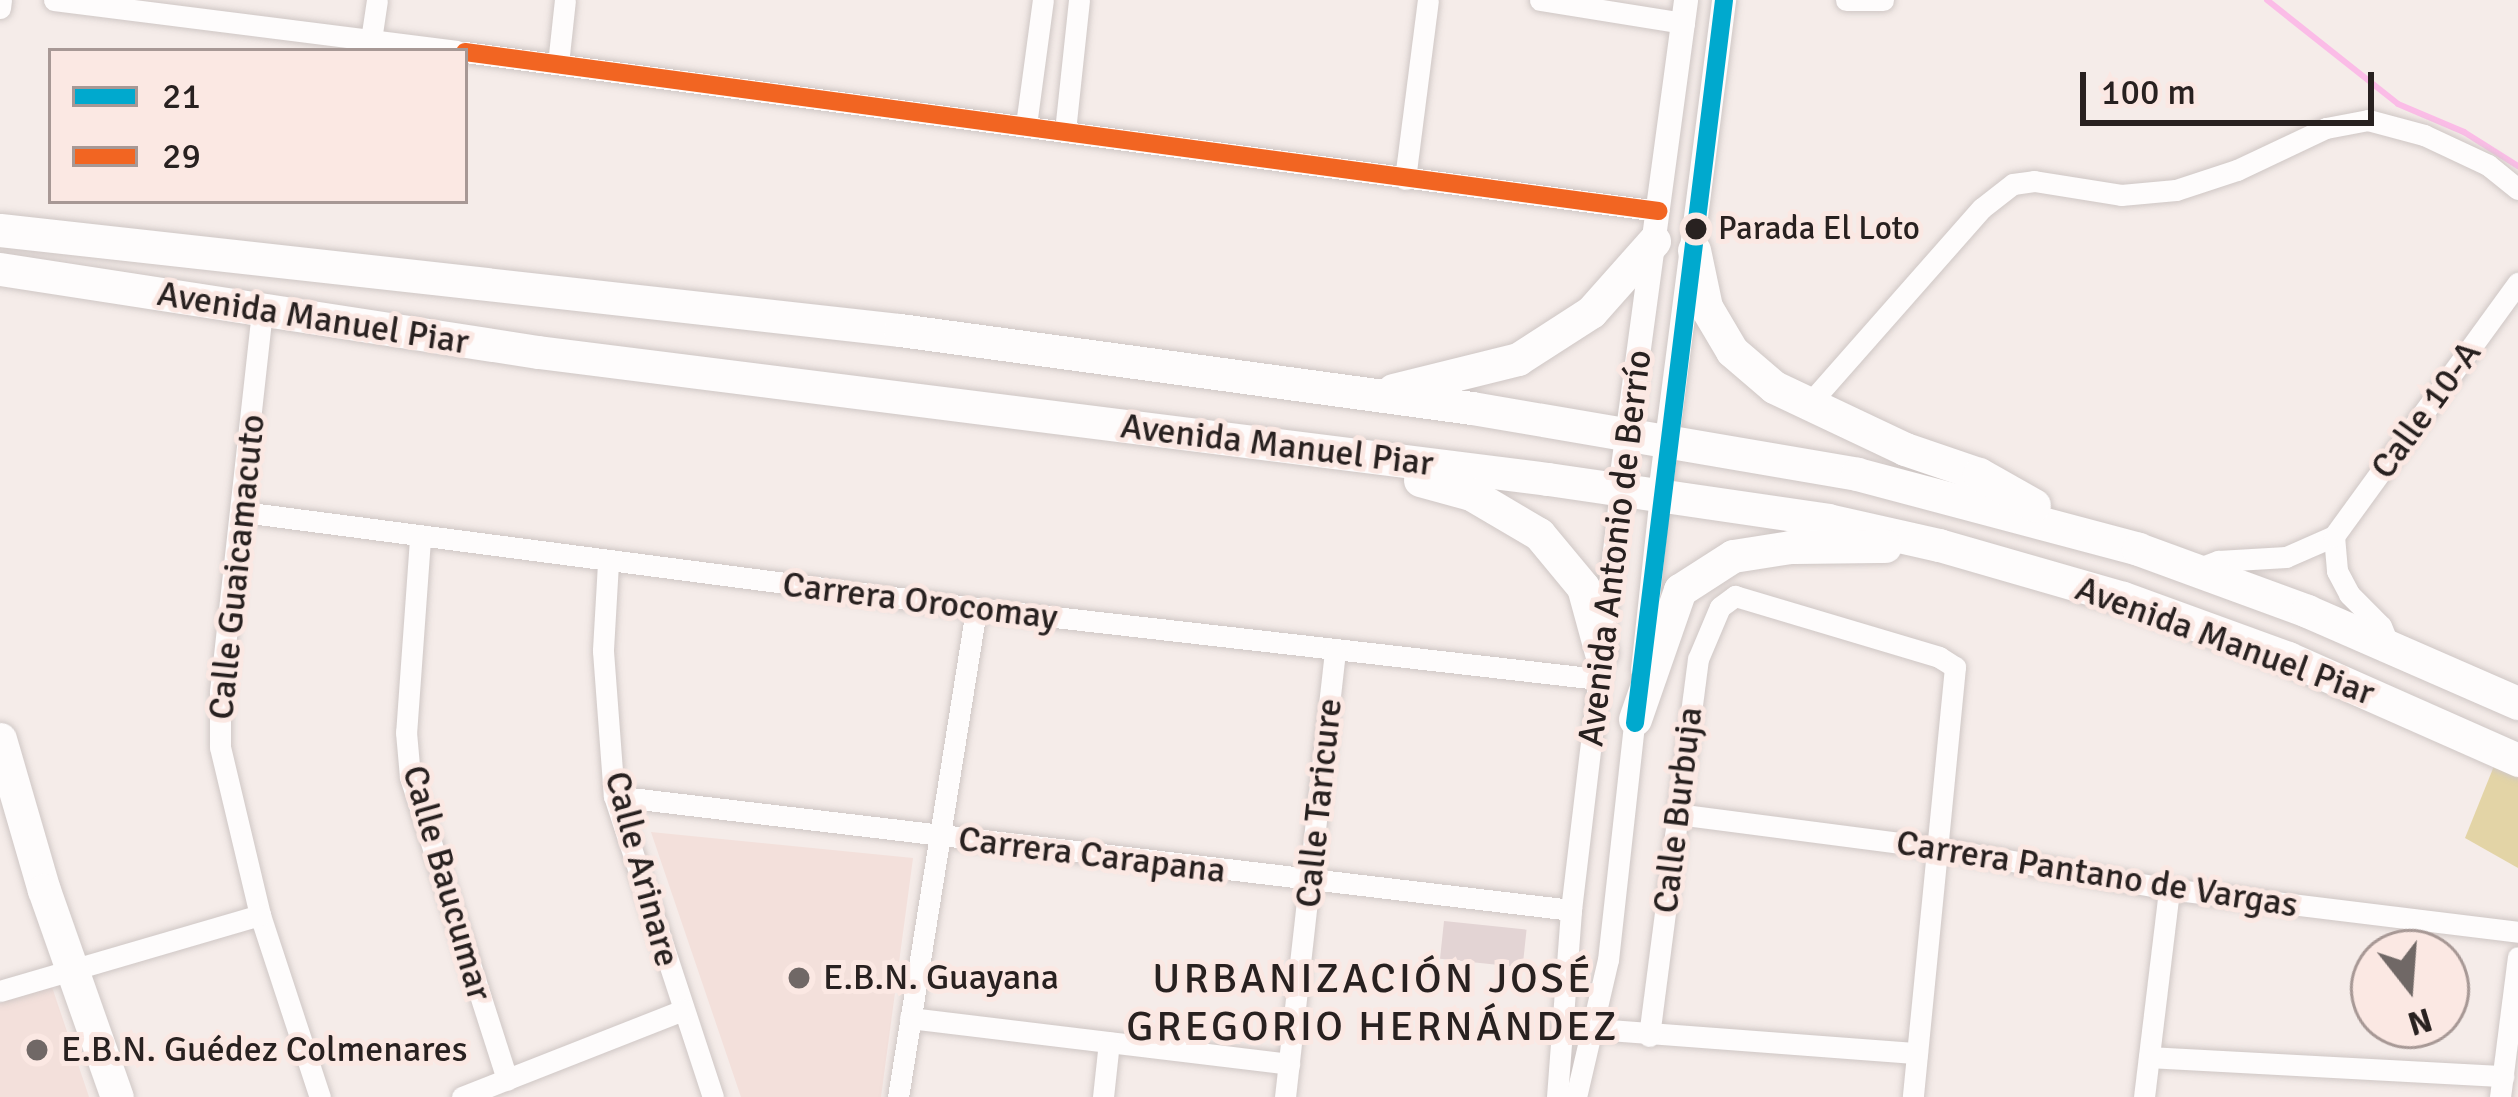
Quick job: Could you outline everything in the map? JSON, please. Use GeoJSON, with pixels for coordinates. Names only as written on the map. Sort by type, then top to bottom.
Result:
{"type":"FeatureCollection","features":[{"type":"Feature","properties":{"kind":"main road"},"geometry":{"type":"LineString","coordinates":[[1369,394],[1518,359],[1591,312],[1656,226]]}},
{"type":"Feature","properties":{"kind":"main road","name":"Avenida Manuel Piar"},"geometry":{"type":"LineString","coordinates":[[0,230],[900,331],[1369,394],[1857,474],[2052,524],[2194,570],[2389,646],[2518,703]]}},
{"type":"Feature","properties":{"kind":"main road"},"geometry":{"type":"LineString","coordinates":[[1694,250],[1706,307],[1732,351],[1774,387],[1906,448],[1979,474],[2032,504],[2052,524]]}},
{"type":"Feature","properties":{"kind":"main road","name":"Avenida Manuel Piar"},"geometry":{"type":"LineString","coordinates":[[0,269],[538,352],[1660,494],[1939,544],[2123,598],[2288,658],[2518,760]]}},
{"type":"Feature","properties":{"kind":"main road"},"geometry":{"type":"LineString","coordinates":[[1326,452],[1471,494],[1539,534],[1582,587],[1600,666]]}},
{"type":"Feature","properties":{"kind":"main road"},"geometry":{"type":"LineString","coordinates":[[1635,719],[1680,590],[1733,556],[1790,547],[1939,544]]}},
{"type":"Feature","properties":{"kind":"main road"},"geometry":{"type":"LineString","coordinates":[[0,740],[117,1097]]}},
{"type":"Feature","properties":{"kind":"street"},"geometry":{"type":"LineString","coordinates":[[54,0],[190,9],[431,48]]}},
{"type":"Feature","properties":{"kind":"street"},"geometry":{"type":"LineString","coordinates":[[371,40],[377,0]]}},
{"type":"Feature","properties":{"kind":"street"},"geometry":{"type":"LineString","coordinates":[[558,64],[565,0]]}},
{"type":"Feature","properties":{"kind":"street"},"geometry":{"type":"LineString","coordinates":[[1027,125],[1043,0]]}},
{"type":"Feature","properties":{"kind":"street"},"geometry":{"type":"LineString","coordinates":[[1065,131],[1079,0]]}},
{"type":"Feature","properties":{"kind":"street"},"geometry":{"type":"LineString","coordinates":[[1405,179],[1428,0]]}},
{"type":"Feature","properties":{"kind":"street"},"geometry":{"type":"LineString","coordinates":[[1540,0],[1685,11]]}},
{"type":"Feature","properties":{"kind":"street","name":"Avenida Antonio de Berrío"},"geometry":{"type":"LineString","coordinates":[[1576,1097],[1608,960],[1660,494],[1724,0]]}},
{"type":"Feature","properties":{"kind":"street"},"geometry":{"type":"LineString","coordinates":[[1846,0],[1883,0]]}},
{"type":"Feature","properties":{"kind":"street","name":"Avenida Antonio de Berrío"},"geometry":{"type":"LineString","coordinates":[[1557,1097],[1570,910],[1627,434],[1685,11]]}},
{"type":"Feature","properties":{"kind":"street"},"geometry":{"type":"LineString","coordinates":[[468,53],[1405,179],[1656,226]]}},
{"type":"Feature","properties":{"kind":"street"},"geometry":{"type":"LineString","coordinates":[[1809,404],[2004,188],[2034,181],[2121,195],[2176,190],[2236,170],[2326,128],[2381,121],[2488,165],[2518,189]]}},
{"type":"Feature","properties":{"kind":"street","name":"Calle 10-A"},"geometry":{"type":"LineString","coordinates":[[2334,536],[2518,283]]}},
{"type":"Feature","properties":{"kind":"street","name":"Calle Guaicamacuto"},"geometry":{"type":"LineString","coordinates":[[262,311],[220,692],[220,747],[260,915],[320,1097]]}},
{"type":"Feature","properties":{"kind":"street","name":"Carrera Orocomay"},"geometry":{"type":"LineString","coordinates":[[243,512],[419,539],[1335,652],[1600,666]]}},
{"type":"Feature","properties":{"kind":"street"},"geometry":{"type":"LineString","coordinates":[[2194,570],[2218,561],[2286,556],[2334,536],[2337,572],[2349,594],[2381,626],[2389,646]]}},
{"type":"Feature","properties":{"kind":"street","name":"Calle Baucumar"},"geometry":{"type":"LineString","coordinates":[[419,539],[406,732],[410,777],[507,1080]]}},
{"type":"Feature","properties":{"kind":"street","name":"Calle Arinare"},"geometry":{"type":"LineString","coordinates":[[608,563],[603,651],[614,796],[713,1097]]}},
{"type":"Feature","properties":{"kind":"street","name":"Calle Burbuja"},"geometry":{"type":"LineString","coordinates":[[1649,1036],[1698,659],[1720,607],[1735,596],[1939,657],[1955,667],[1940,848]]}},
{"type":"Feature","properties":{"kind":"street"},"geometry":{"type":"LineString","coordinates":[[898,1097],[976,608]]}},
{"type":"Feature","properties":{"kind":"street","name":"Calle Taricure"},"geometry":{"type":"LineString","coordinates":[[1285,1097],[1335,652]]}},
{"type":"Feature","properties":{"kind":"street","name":"Carrera Carapana"},"geometry":{"type":"LineString","coordinates":[[614,796],[1570,910]]}},
{"type":"Feature","properties":{"kind":"street","name":"Carrera Pantano de Vargas"},"geometry":{"type":"LineString","coordinates":[[1677,814],[1940,848],[2170,889],[2518,932]]}},
{"type":"Feature","properties":{"kind":"street"},"geometry":{"type":"LineString","coordinates":[[1913,1097],[1940,848]]}},
{"type":"Feature","properties":{"kind":"street"},"geometry":{"type":"LineString","coordinates":[[2144,1097],[2170,889]]}},
{"type":"Feature","properties":{"kind":"street"},"geometry":{"type":"LineString","coordinates":[[0,991],[260,915]]}},
{"type":"Feature","properties":{"kind":"street"},"geometry":{"type":"LineString","coordinates":[[2149,1057],[2502,1087],[2518,957]]}},
{"type":"Feature","properties":{"kind":"street"},"geometry":{"type":"LineString","coordinates":[[462,1097],[683,1010]]}},
{"type":"Feature","properties":{"kind":"street"},"geometry":{"type":"LineString","coordinates":[[910,1018],[1289,1064]]}},
{"type":"Feature","properties":{"kind":"street"},"geometry":{"type":"LineString","coordinates":[[1562,1025],[1649,1036],[1917,1053]]}},
{"type":"Feature","properties":{"kind":"street"},"geometry":{"type":"LineString","coordinates":[[1103,1097],[1109,1042]]}},
{"type":"Feature","properties":{"kind":"shaded area"},"geometry":{"type":"Polygon","coordinates":[[[2496,761],[2518,773],[2518,868],[2465,838],[2496,761]]]}},
{"type":"Feature","properties":{"kind":"shaded area","name":"E.B.N. Guayana"},"geometry":{"type":"Polygon","coordinates":[[[651,832],[913,858],[881,1097],[741,1097],[651,832]]]}},
{"type":"Feature","properties":{"kind":"shaded area","name":"E.B.N. Guédez Colmenares"},"geometry":{"type":"Polygon","coordinates":[[[52,987],[89,1097],[0,1097],[0,1003],[52,987]]]}},
{"type":"Feature","properties":{"kind":"building"},"geometry":{"type":"Polygon","coordinates":[[[1444,921],[1527,930],[1523,967],[1440,959],[1444,921]]]}},
{"type":"Feature","properties":{"kind":"waterway"},"geometry":{"type":"LineString","coordinates":[[2267,0],[2398,104],[2464,132],[2518,166]]}},
{"type":"Feature","properties":{"kind":"transit line","name":"21"},"geometry":{"type":"LineString","coordinates":[[1635,723],[1724,0]]}},
{"type":"Feature","properties":{"kind":"transit line","name":"29"},"geometry":{"type":"LineString","coordinates":[[468,52],[1658,211]]}},
{"type":"Feature","properties":{"kind":"place","name":"Parada El Loto"},"geometry":{"type":"Point","coordinates":[1696,229]}},
{"type":"Feature","properties":{"kind":"place","name":"E.B.N. Guayana"},"geometry":{"type":"Point","coordinates":[799,978]}},
{"type":"Feature","properties":{"kind":"place","name":"E.B.N. Guédez Colmenares"},"geometry":{"type":"Point","coordinates":[37,1050]}},
{"type":"Feature","properties":{"kind":"district","name":"URBANIZACIÓN JOSÉ GREGORIO HERNÁNDEZ"},"geometry":{"type":"Point","coordinates":[1373,1003]}}]}
